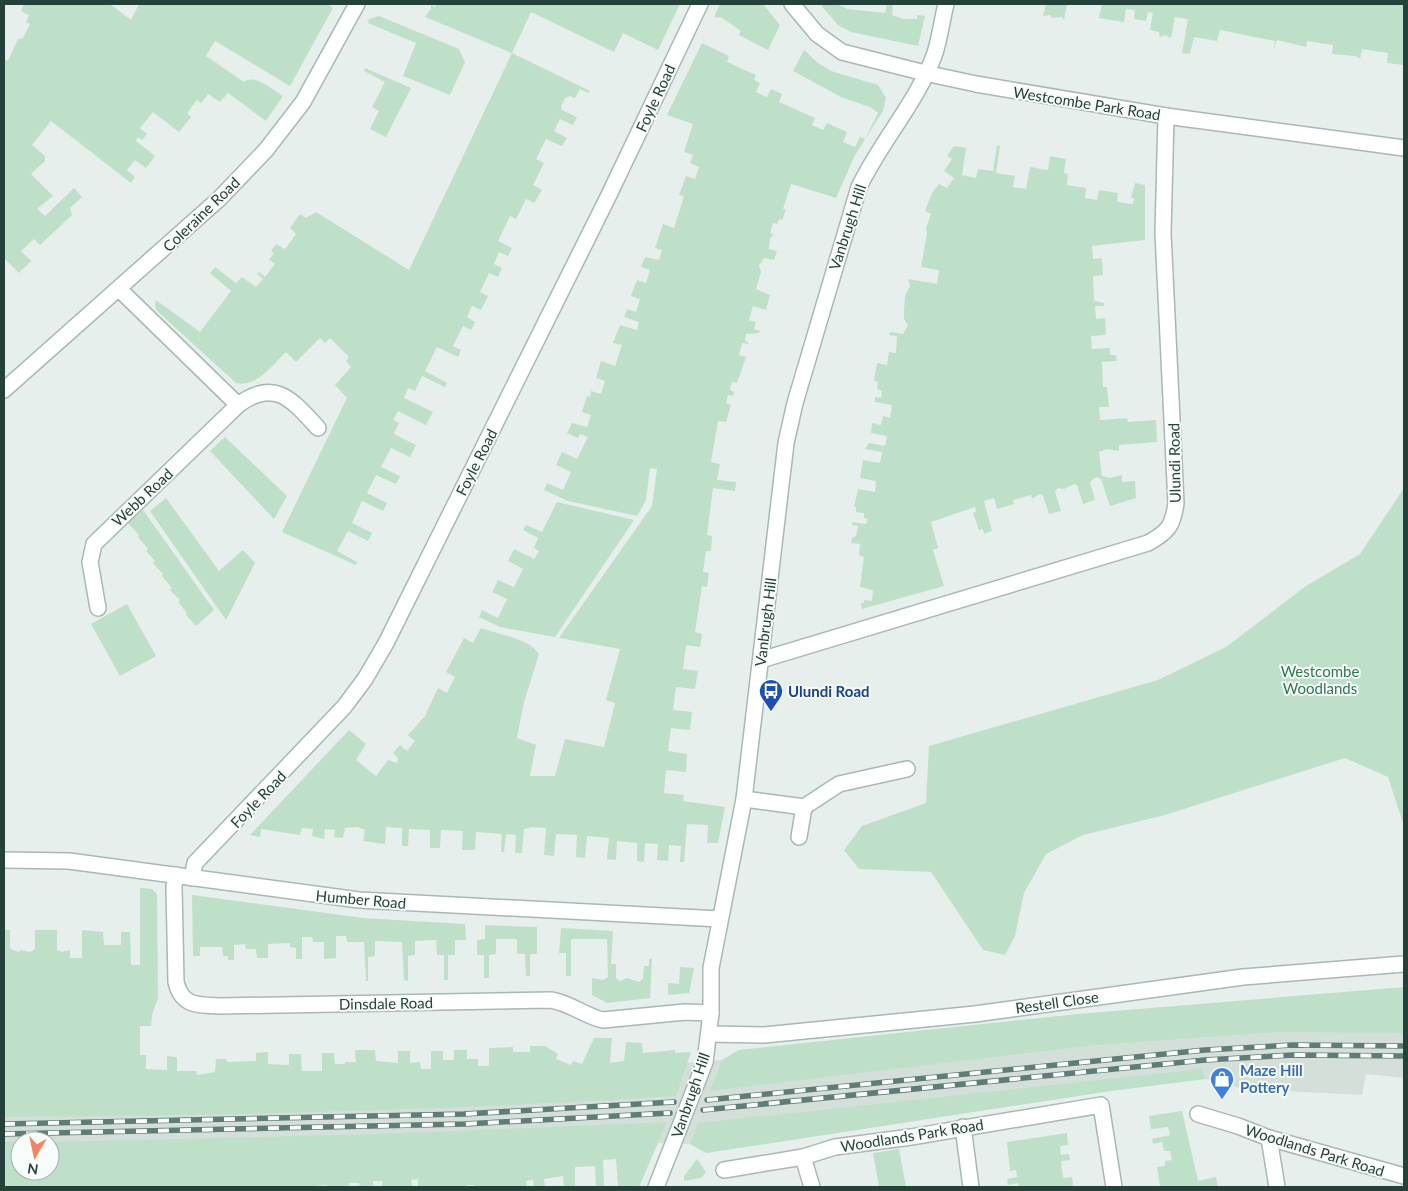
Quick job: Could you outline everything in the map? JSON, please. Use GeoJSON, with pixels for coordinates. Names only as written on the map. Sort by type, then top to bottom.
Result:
{"type":"FeatureCollection","features":[{"type":"Feature","properties":{"kind":"street","name":"Coleraine Road"},"geometry":{"type":"LineString","coordinates":[[4,390],[219,199],[284,129],[324,67],[358,4]]}},
{"type":"Feature","properties":{"kind":"street","name":"Foyle Road"},"geometry":{"type":"LineString","coordinates":[[192,878],[195,863],[344,706],[365,679],[386,643],[608,198],[700,4]]}},
{"type":"Feature","properties":{"kind":"street","name":"Westcombe Park Road"},"geometry":{"type":"LineString","coordinates":[[792,4],[817,34],[842,52],[925,73],[976,84],[1166,116],[1404,148]]}},
{"type":"Feature","properties":{"kind":"street","name":"Vanbrugh Hill"},"geometry":{"type":"LineString","coordinates":[[656,1187],[704,1062],[710,1013],[711,968],[744,799],[786,443],[795,404],[858,187],[870,163],[900,120],[935,53],[946,4]]}},
{"type":"Feature","properties":{"kind":"street","name":"Ulundi Road"},"geometry":{"type":"LineString","coordinates":[[761,660],[1148,543],[1164,534],[1174,520],[1176,503],[1163,226],[1166,116]]}},
{"type":"Feature","properties":{"kind":"street"},"geometry":{"type":"LineString","coordinates":[[119,289],[238,405]]}},
{"type":"Feature","properties":{"kind":"street","name":"Webb Road"},"geometry":{"type":"LineString","coordinates":[[98,608],[90,562],[94,544],[238,405],[249,397],[262,393],[283,395],[292,400],[318,428]]}},
{"type":"Feature","properties":{"kind":"street"},"geometry":{"type":"LineString","coordinates":[[744,799],[804,807],[839,784],[907,769]]}},
{"type":"Feature","properties":{"kind":"street"},"geometry":{"type":"LineString","coordinates":[[799,837],[804,807]]}},
{"type":"Feature","properties":{"kind":"street","name":"Humber Road"},"geometry":{"type":"LineString","coordinates":[[4,860],[69,861],[384,902],[720,920]]}},
{"type":"Feature","properties":{"kind":"street","name":"Dinsdale Road"},"geometry":{"type":"LineString","coordinates":[[176,875],[174,886],[176,982],[179,994],[187,1002],[220,1006],[551,1000],[569,1005],[594,1018],[603,1020],[685,1012],[710,1013]]}},
{"type":"Feature","properties":{"kind":"street","name":"Restell Close"},"geometry":{"type":"LineString","coordinates":[[708,1034],[764,1035],[975,1014],[1243,976],[1404,964]]}},
{"type":"Feature","properties":{"kind":"street","name":"Woodlands Park Road"},"geometry":{"type":"LineString","coordinates":[[724,1170],[803,1157],[835,1147],[911,1137],[1101,1106],[1114,1187]]}},
{"type":"Feature","properties":{"kind":"street","name":"Woodlands Park Road"},"geometry":{"type":"LineString","coordinates":[[1198,1114],[1269,1138],[1404,1176]]}},
{"type":"Feature","properties":{"kind":"street"},"geometry":{"type":"LineString","coordinates":[[963,1127],[971,1187]]}},
{"type":"Feature","properties":{"kind":"street"},"geometry":{"type":"LineString","coordinates":[[1269,1138],[1277,1187]]}},
{"type":"Feature","properties":{"kind":"street"},"geometry":{"type":"LineString","coordinates":[[803,1157],[812,1187]]}},
{"type":"Feature","properties":{"kind":"shaded area"},"geometry":{"type":"Polygon","coordinates":[[[1282,1032],[1404,1033],[1404,1078],[1366,1074],[1362,1095],[1243,1089],[1205,1079],[1110,1091],[706,1153],[690,1144],[659,1143],[60,1171],[60,1131],[10,1131],[10,1174],[4,1175],[4,1073],[95,1083],[609,1069],[722,1060],[739,1050],[1089,1046],[1282,1032]]]}},
{"type":"Feature","properties":{"kind":"green space"},"geometry":{"type":"Polygon","coordinates":[[[24,4],[110,4],[131,20],[139,4],[327,4],[333,8],[290,86],[215,41],[206,56],[244,82],[248,80],[259,81],[283,96],[266,121],[228,93],[220,102],[208,94],[201,103],[197,100],[187,113],[191,117],[179,132],[153,112],[140,128],[147,134],[142,140],[138,137],[136,141],[155,156],[146,168],[135,160],[127,170],[135,177],[131,183],[51,121],[32,145],[45,156],[45,161],[31,174],[53,196],[37,209],[45,216],[74,188],[82,197],[70,208],[72,215],[40,245],[34,239],[21,251],[31,261],[19,273],[4,258],[4,59],[8,61],[18,39],[23,38],[30,24],[26,22],[29,15],[21,11],[24,4]]]}},
{"type":"Feature","properties":{"kind":"green space"},"geometry":{"type":"Polygon","coordinates":[[[436,4],[680,4],[658,50],[623,33],[614,52],[531,12],[512,53],[425,17],[431,9],[431,5],[435,7],[436,4]]]}},
{"type":"Feature","properties":{"kind":"green space"},"geometry":{"type":"Polygon","coordinates":[[[720,4],[763,4],[780,25],[768,50],[739,35],[741,31],[722,18],[714,17],[720,4]]]}},
{"type":"Feature","properties":{"kind":"green space"},"geometry":{"type":"Polygon","coordinates":[[[820,4],[837,4],[848,9],[885,13],[887,4],[893,4],[892,15],[904,19],[917,19],[917,15],[925,16],[918,46],[851,32],[838,25],[820,4]]]}},
{"type":"Feature","properties":{"kind":"green space"},"geometry":{"type":"Polygon","coordinates":[[[1046,4],[1067,4],[1064,20],[1062,17],[1052,18],[1050,15],[1043,16],[1046,4]]]}},
{"type":"Feature","properties":{"kind":"green space"},"geometry":{"type":"Polygon","coordinates":[[[1102,4],[1404,4],[1404,65],[1387,63],[1388,53],[1362,49],[1360,59],[1356,56],[1332,54],[1333,45],[1307,41],[1306,47],[1277,40],[1273,51],[1275,41],[1220,30],[1217,41],[1194,37],[1190,54],[1182,53],[1188,19],[1175,17],[1171,38],[1165,35],[1160,37],[1159,32],[1150,30],[1153,13],[1148,12],[1146,21],[1134,19],[1135,10],[1126,9],[1124,22],[1099,18],[1102,4]]]}},
{"type":"Feature","properties":{"kind":"green space"},"geometry":{"type":"Polygon","coordinates":[[[379,16],[459,49],[465,62],[450,95],[403,76],[416,43],[368,23],[369,19],[379,16]]]}},
{"type":"Feature","properties":{"kind":"green space"},"geometry":{"type":"Polygon","coordinates":[[[702,43],[729,56],[727,62],[756,75],[754,80],[760,83],[756,92],[767,97],[771,89],[782,94],[779,102],[815,118],[812,125],[823,130],[827,123],[847,132],[843,142],[855,147],[860,137],[865,139],[878,113],[870,107],[841,97],[793,71],[804,50],[818,63],[831,71],[878,85],[886,98],[883,111],[855,155],[836,198],[791,184],[783,209],[786,210],[782,220],[779,219],[777,224],[773,223],[770,233],[774,235],[770,238],[769,249],[777,251],[774,260],[764,258],[759,266],[761,272],[756,289],[770,295],[766,310],[753,306],[749,320],[756,322],[754,329],[760,331],[759,333],[746,334],[745,340],[749,344],[742,343],[739,355],[746,357],[737,383],[732,382],[730,390],[734,392],[733,396],[728,395],[726,403],[731,405],[726,422],[718,421],[711,462],[720,464],[717,480],[736,482],[735,491],[713,488],[707,535],[712,536],[711,551],[706,551],[703,572],[709,573],[707,587],[702,586],[695,632],[702,634],[700,647],[686,645],[683,669],[698,671],[695,689],[676,687],[673,710],[692,712],[690,730],[671,728],[668,751],[687,754],[686,772],[666,770],[664,793],[684,795],[683,801],[725,807],[718,843],[707,843],[708,825],[687,824],[684,862],[680,862],[681,846],[669,845],[668,861],[657,860],[658,844],[645,843],[644,862],[637,861],[637,843],[617,841],[616,860],[607,859],[609,838],[587,836],[585,858],[576,857],[577,835],[556,834],[554,856],[544,855],[546,828],[532,827],[524,829],[522,853],[515,853],[516,835],[506,834],[504,852],[501,852],[502,834],[476,832],[475,850],[462,850],[463,831],[441,830],[440,848],[430,848],[430,830],[409,829],[408,846],[402,846],[402,828],[386,827],[385,844],[363,841],[365,830],[358,827],[345,828],[343,838],[334,837],[335,830],[325,829],[324,839],[312,836],[313,829],[302,828],[300,835],[261,829],[260,837],[250,835],[349,730],[366,744],[356,760],[376,776],[388,760],[397,763],[398,758],[393,753],[400,745],[407,751],[415,741],[408,735],[425,716],[438,688],[447,693],[455,677],[446,672],[464,638],[473,643],[481,628],[528,644],[539,654],[524,702],[517,738],[536,745],[530,776],[555,776],[565,739],[604,747],[615,703],[606,700],[620,649],[559,638],[652,506],[657,469],[650,468],[646,500],[637,516],[568,501],[544,490],[547,483],[563,490],[571,472],[556,465],[562,452],[577,459],[588,437],[580,434],[578,438],[567,433],[572,423],[587,427],[591,415],[582,412],[587,396],[590,397],[591,391],[601,394],[605,381],[596,378],[601,361],[615,366],[622,345],[613,343],[620,325],[637,330],[639,322],[624,317],[627,309],[636,312],[640,299],[631,296],[637,280],[646,283],[650,270],[641,267],[645,257],[659,260],[662,250],[655,248],[663,224],[674,228],[684,196],[679,195],[686,176],[695,179],[699,167],[690,163],[693,155],[684,152],[693,124],[667,115],[702,43]]]}},
{"type":"Feature","properties":{"kind":"green space"},"geometry":{"type":"Polygon","coordinates":[[[512,53],[590,91],[589,93],[580,89],[575,98],[570,96],[565,98],[561,107],[562,110],[577,117],[573,125],[560,119],[554,131],[567,138],[562,146],[546,139],[536,159],[544,163],[533,185],[542,190],[534,203],[526,199],[516,219],[510,216],[498,241],[512,248],[508,256],[499,252],[494,264],[502,268],[498,277],[489,273],[480,292],[488,296],[481,310],[472,306],[467,317],[475,322],[471,330],[463,326],[453,346],[461,350],[458,357],[437,347],[425,371],[447,383],[445,387],[422,376],[415,391],[408,388],[404,398],[433,412],[426,425],[398,411],[393,420],[399,423],[394,434],[416,445],[410,457],[391,448],[381,467],[400,476],[396,484],[376,475],[367,493],[387,503],[383,511],[362,501],[352,523],[372,533],[368,541],[348,531],[337,551],[357,562],[356,565],[282,532],[347,398],[335,385],[351,367],[346,361],[349,357],[330,338],[325,343],[320,338],[296,362],[286,352],[270,369],[257,379],[244,384],[236,383],[156,310],[156,300],[200,332],[231,291],[210,273],[215,267],[236,283],[242,277],[256,287],[263,279],[257,274],[259,272],[265,277],[275,264],[269,260],[274,253],[271,251],[276,244],[285,249],[296,234],[290,228],[300,214],[306,218],[316,212],[409,270],[512,53]]]}},
{"type":"Feature","properties":{"kind":"green space"},"geometry":{"type":"Polygon","coordinates":[[[365,68],[411,88],[386,137],[370,129],[379,111],[372,107],[385,82],[364,71],[365,68]]]}},
{"type":"Feature","properties":{"kind":"green space"},"geometry":{"type":"Polygon","coordinates":[[[997,145],[1000,146],[996,173],[1015,176],[1013,187],[1026,189],[1030,167],[1048,170],[1050,156],[1066,159],[1064,173],[1068,174],[1067,185],[1086,188],[1085,198],[1097,200],[1099,190],[1118,193],[1117,202],[1133,204],[1134,198],[1131,198],[1135,183],[1145,185],[1145,240],[1092,246],[1093,259],[1102,258],[1103,275],[1093,276],[1094,301],[1104,303],[1104,306],[1095,306],[1096,319],[1105,318],[1106,335],[1091,336],[1092,349],[1110,348],[1110,355],[1116,355],[1117,361],[1102,362],[1103,387],[1107,387],[1109,407],[1099,407],[1100,420],[1127,418],[1128,422],[1156,420],[1157,442],[1119,445],[1119,451],[1107,449],[1099,452],[1102,476],[1110,478],[1122,475],[1122,482],[1135,481],[1136,498],[1110,506],[1115,522],[1101,479],[1096,477],[1090,482],[1095,500],[1083,504],[1077,485],[1074,484],[1064,489],[1058,488],[1055,492],[1061,511],[1049,514],[1043,496],[1040,494],[1032,499],[1031,495],[1013,500],[1014,504],[997,509],[994,498],[984,501],[992,531],[984,534],[983,529],[979,530],[973,513],[976,512],[975,507],[931,522],[938,548],[933,550],[944,586],[862,609],[861,603],[864,603],[864,600],[872,601],[873,590],[860,587],[864,557],[859,555],[860,544],[851,543],[852,538],[856,536],[858,526],[852,525],[852,522],[866,524],[868,519],[864,518],[864,513],[856,512],[856,507],[854,507],[858,489],[875,492],[876,481],[860,478],[863,460],[880,463],[882,452],[865,449],[869,443],[885,446],[887,436],[871,433],[872,423],[881,425],[883,416],[890,418],[892,405],[875,402],[875,397],[881,398],[882,391],[877,389],[878,382],[874,381],[877,363],[887,365],[889,352],[896,353],[897,336],[889,335],[890,332],[903,334],[908,325],[904,319],[904,311],[905,296],[910,286],[908,279],[937,284],[939,270],[921,267],[927,233],[926,228],[931,214],[925,211],[932,193],[939,184],[947,188],[954,178],[944,171],[952,159],[947,156],[954,146],[966,148],[962,175],[976,178],[978,169],[993,171],[997,145]]]}},
{"type":"Feature","properties":{"kind":"green space"},"geometry":{"type":"Polygon","coordinates":[[[225,437],[287,496],[274,519],[210,451],[225,437]]]}},
{"type":"Feature","properties":{"kind":"green space","name":"Westcombe Woodlands"},"geometry":{"type":"Polygon","coordinates":[[[1404,488],[1404,826],[1388,777],[1345,758],[1165,815],[1083,835],[1046,854],[1024,893],[1015,936],[1005,955],[983,950],[931,872],[859,869],[844,850],[862,826],[926,803],[929,746],[1158,680],[1226,647],[1306,586],[1360,554],[1404,488]]]}},
{"type":"Feature","properties":{"kind":"green space"},"geometry":{"type":"Polygon","coordinates":[[[166,498],[219,571],[243,550],[255,563],[226,620],[150,511],[166,498]]]}},
{"type":"Feature","properties":{"kind":"green space"},"geometry":{"type":"Polygon","coordinates":[[[557,502],[634,520],[555,637],[500,627],[479,617],[482,610],[498,618],[507,599],[492,592],[498,580],[514,587],[523,569],[508,561],[514,549],[534,559],[539,551],[534,548],[538,538],[523,530],[526,525],[542,532],[557,502]]]}},
{"type":"Feature","properties":{"kind":"green space"},"geometry":{"type":"Polygon","coordinates":[[[143,510],[214,610],[196,626],[178,602],[180,600],[170,590],[172,588],[162,576],[163,574],[153,563],[155,561],[146,551],[148,549],[138,537],[139,535],[128,523],[143,510]]]}},
{"type":"Feature","properties":{"kind":"green space"},"geometry":{"type":"Polygon","coordinates":[[[127,604],[156,656],[120,676],[91,624],[127,604]]]}},
{"type":"Feature","properties":{"kind":"green space"},"geometry":{"type":"Polygon","coordinates":[[[140,888],[152,889],[157,894],[158,998],[152,1015],[151,1026],[140,1026],[140,1055],[146,1055],[146,1069],[167,1070],[167,1056],[177,1057],[177,1071],[196,1071],[197,1075],[215,1072],[216,1059],[226,1059],[227,1062],[256,1061],[256,1053],[268,1052],[268,1064],[289,1065],[289,1054],[301,1054],[302,1071],[322,1071],[322,1053],[334,1053],[335,1064],[345,1064],[345,1062],[356,1062],[355,1050],[375,1050],[376,1061],[398,1063],[398,1051],[410,1051],[410,1063],[420,1062],[421,1069],[431,1069],[431,1051],[443,1051],[443,1060],[454,1060],[454,1050],[467,1050],[467,1059],[478,1059],[478,1066],[489,1066],[489,1048],[513,1047],[513,1052],[530,1052],[530,1046],[545,1046],[558,1054],[556,1059],[571,1065],[573,1061],[582,1064],[594,1038],[612,1038],[610,1063],[624,1061],[626,1042],[642,1043],[643,1053],[675,1050],[675,1053],[691,1052],[676,1096],[340,1111],[4,1117],[4,930],[10,930],[10,949],[19,952],[20,950],[30,952],[35,949],[35,930],[57,930],[57,950],[62,952],[70,950],[70,958],[82,958],[82,930],[103,932],[104,945],[121,945],[121,932],[130,932],[131,965],[140,965],[140,888]]]}},
{"type":"Feature","properties":{"kind":"green space"},"geometry":{"type":"Polygon","coordinates":[[[192,895],[363,918],[465,924],[466,940],[455,940],[455,955],[448,955],[448,980],[444,980],[444,955],[437,955],[436,940],[415,941],[415,955],[408,956],[408,981],[404,980],[402,942],[375,941],[375,956],[368,957],[368,981],[366,981],[364,942],[347,942],[346,936],[336,936],[336,958],[324,959],[324,942],[313,942],[312,937],[302,937],[302,959],[296,959],[296,948],[290,947],[290,943],[268,944],[268,958],[257,958],[256,949],[246,949],[245,944],[234,945],[234,960],[228,960],[228,956],[223,956],[222,947],[200,947],[200,956],[193,956],[192,895]]]}},
{"type":"Feature","properties":{"kind":"green space"},"geometry":{"type":"Polygon","coordinates":[[[485,925],[537,927],[537,954],[530,954],[530,976],[526,976],[525,954],[517,954],[517,939],[496,939],[496,954],[489,955],[489,978],[484,978],[484,955],[477,955],[477,940],[485,939],[485,925]]]}},
{"type":"Feature","properties":{"kind":"green space"},"geometry":{"type":"Polygon","coordinates":[[[561,928],[613,931],[611,964],[616,964],[616,978],[620,981],[627,978],[639,982],[643,979],[644,966],[649,966],[649,959],[652,959],[650,998],[607,1003],[592,995],[592,978],[603,980],[608,977],[607,939],[571,939],[571,976],[566,976],[566,953],[559,953],[561,928]]]}},
{"type":"Feature","properties":{"kind":"green space"},"geometry":{"type":"Polygon","coordinates":[[[680,967],[694,968],[689,993],[668,995],[668,983],[679,984],[680,967]]]}},
{"type":"Feature","properties":{"kind":"green space"},"geometry":{"type":"Polygon","coordinates":[[[1404,987],[1404,1033],[1282,1032],[1088,1046],[710,1091],[722,1060],[739,1050],[1078,1014],[1404,987]]]}},
{"type":"Feature","properties":{"kind":"green space"},"geometry":{"type":"Polygon","coordinates":[[[1201,1069],[1205,1079],[1110,1091],[706,1153],[690,1144],[698,1123],[1201,1069]]]}},
{"type":"Feature","properties":{"kind":"green space"},"geometry":{"type":"Polygon","coordinates":[[[1182,1111],[1198,1181],[1216,1177],[1218,1187],[1160,1187],[1157,1167],[1165,1166],[1165,1161],[1172,1160],[1170,1151],[1164,1151],[1162,1142],[1153,1144],[1152,1139],[1170,1135],[1168,1127],[1151,1129],[1149,1116],[1182,1111]]]}},
{"type":"Feature","properties":{"kind":"green space"},"geometry":{"type":"Polygon","coordinates":[[[667,1122],[639,1187],[618,1187],[616,1159],[603,1160],[604,1186],[596,1186],[595,1166],[575,1167],[575,1187],[564,1187],[563,1176],[544,1179],[545,1187],[534,1187],[533,1180],[526,1181],[527,1187],[474,1187],[474,1185],[466,1185],[466,1187],[418,1187],[418,1179],[411,1180],[412,1187],[382,1187],[382,1181],[373,1181],[373,1187],[360,1187],[359,1183],[349,1183],[349,1187],[327,1187],[327,1185],[300,1187],[4,1187],[4,1142],[10,1142],[10,1181],[60,1181],[60,1142],[380,1134],[667,1122]]]}},
{"type":"Feature","properties":{"kind":"green space"},"geometry":{"type":"Polygon","coordinates":[[[1067,1133],[1068,1145],[1060,1146],[1061,1155],[1069,1154],[1070,1160],[1061,1161],[1063,1178],[1072,1177],[1073,1186],[1019,1187],[1018,1183],[1008,1185],[1007,1179],[1017,1177],[1016,1170],[1010,1171],[1007,1142],[1067,1133]]]}},
{"type":"Feature","properties":{"kind":"green space"},"geometry":{"type":"Polygon","coordinates":[[[899,1149],[906,1187],[879,1187],[873,1153],[899,1149]]]}},
{"type":"Feature","properties":{"kind":"green space"},"geometry":{"type":"Polygon","coordinates":[[[697,1159],[706,1172],[701,1178],[684,1181],[684,1176],[697,1159]]]}},
{"type":"Feature","properties":{"kind":"railway"},"geometry":{"type":"LineString","coordinates":[[707,1100],[1205,1050],[1292,1045],[1404,1046]]}},
{"type":"Feature","properties":{"kind":"railway"},"geometry":{"type":"LineString","coordinates":[[703,1110],[1205,1060],[1293,1055],[1404,1056]]}},
{"type":"Feature","properties":{"kind":"railway"},"geometry":{"type":"LineString","coordinates":[[4,1124],[464,1114],[674,1102]]}},
{"type":"Feature","properties":{"kind":"railway"},"geometry":{"type":"LineString","coordinates":[[4,1134],[465,1124],[670,1113]]}},
{"type":"Feature","properties":{"kind":"place","name":"Ulundi Road"},"geometry":{"type":"Point","coordinates":[771,712]}},
{"type":"Feature","properties":{"kind":"place","name":"Maze Hill Pottery"},"geometry":{"type":"Point","coordinates":[1222,1100]}}]}
